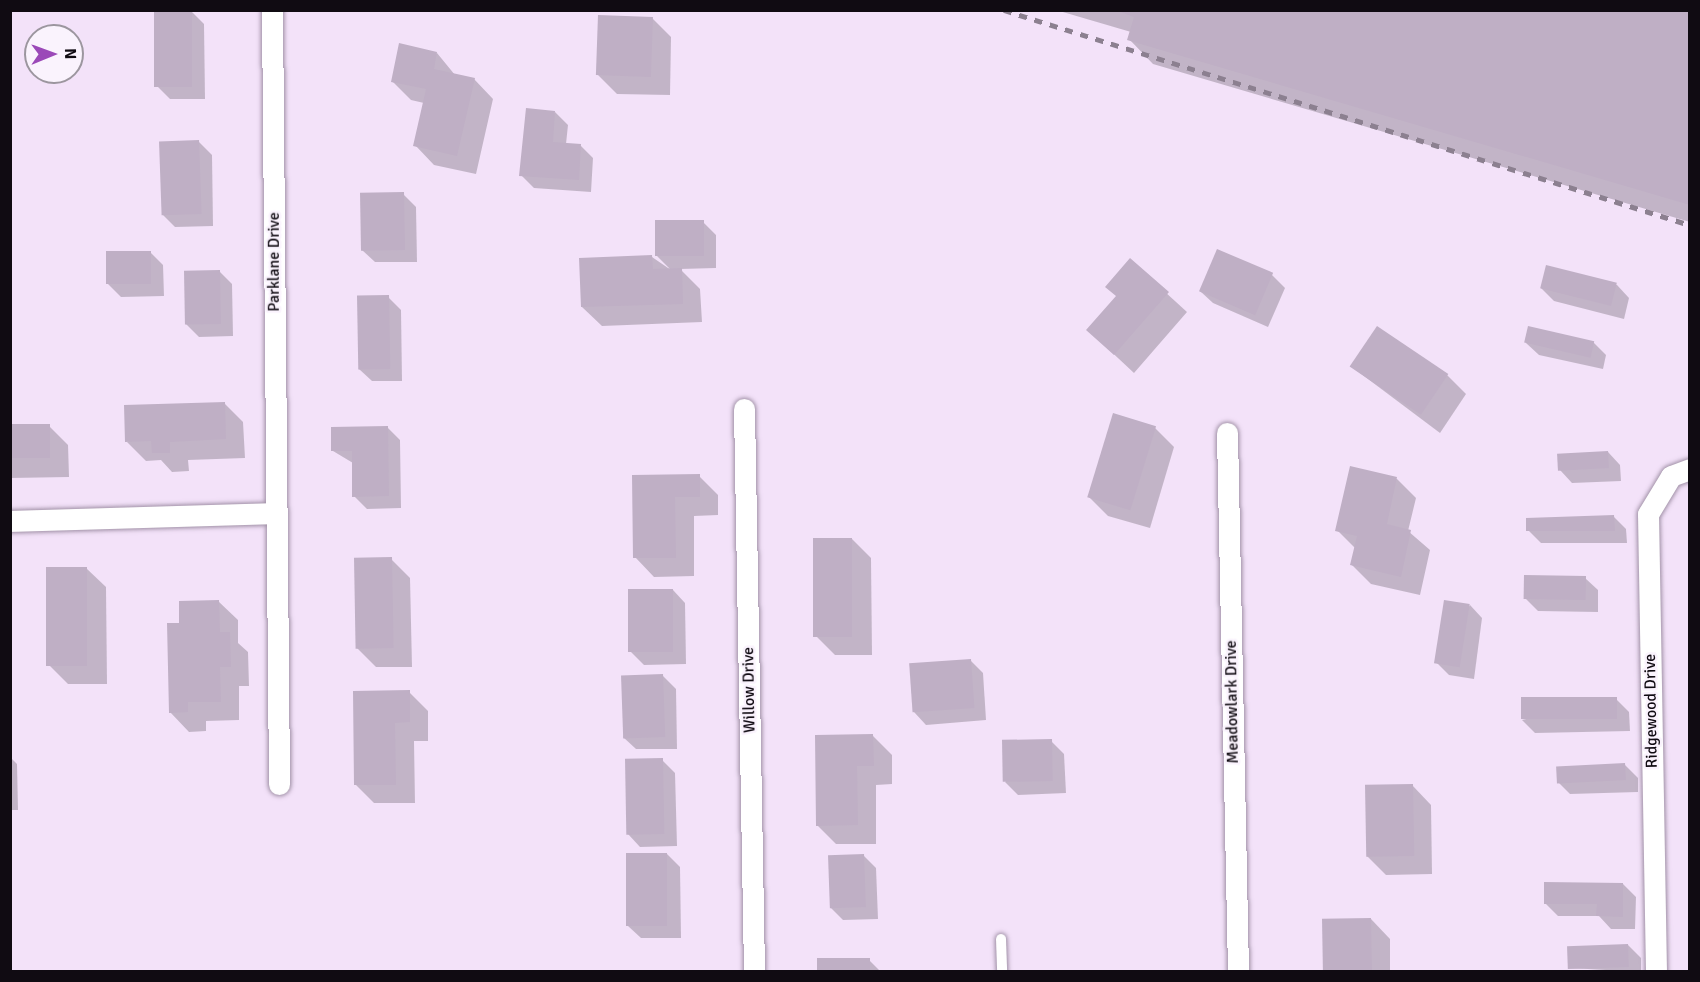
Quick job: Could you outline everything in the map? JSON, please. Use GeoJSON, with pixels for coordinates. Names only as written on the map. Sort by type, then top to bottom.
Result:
{"type":"FeatureCollection","features":[{"type":"Feature","properties":{"kind":"street","name":"Parklane Drive"},"geometry":{"type":"LineString","coordinates":[[272,10],[279,784]]}},
{"type":"Feature","properties":{"kind":"street","name":"Willow Drive"},"geometry":{"type":"LineString","coordinates":[[744,409],[754,972]]}},
{"type":"Feature","properties":{"kind":"street","name":"Meadowlark Drive"},"geometry":{"type":"LineString","coordinates":[[1227,434],[1238,972]]}},
{"type":"Feature","properties":{"kind":"street","name":"Ridgewood Drive"},"geometry":{"type":"LineString","coordinates":[[1656,972],[1648,514],[1671,476],[1689,469]]}},
{"type":"Feature","properties":{"kind":"street"},"geometry":{"type":"LineString","coordinates":[[10,521],[276,513]]}},
{"type":"Feature","properties":{"kind":"lane"},"geometry":{"type":"LineString","coordinates":[[1001,939],[1002,972]]}},
{"type":"Feature","properties":{"kind":"building"},"geometry":{"type":"Polygon","coordinates":[[[154,10],[192,10],[192,87],[154,87],[154,10]]]}},
{"type":"Feature","properties":{"kind":"building"},"geometry":{"type":"Polygon","coordinates":[[[1115,10],[1690,10],[1690,205],[1127,40],[1134,17],[1115,10]]]}},
{"type":"Feature","properties":{"kind":"building"},"geometry":{"type":"Polygon","coordinates":[[[598,15],[653,17],[651,77],[596,75],[598,15]]]}},
{"type":"Feature","properties":{"kind":"building"},"geometry":{"type":"Polygon","coordinates":[[[399,43],[437,52],[434,69],[475,78],[457,156],[413,146],[426,89],[391,82],[399,43]]]}},
{"type":"Feature","properties":{"kind":"building"},"geometry":{"type":"Polygon","coordinates":[[[526,108],[555,111],[553,142],[581,144],[579,180],[519,176],[526,108]]]}},
{"type":"Feature","properties":{"kind":"building"},"geometry":{"type":"Polygon","coordinates":[[[199,140],[202,214],[162,215],[159,141],[199,140]]]}},
{"type":"Feature","properties":{"kind":"building"},"geometry":{"type":"Polygon","coordinates":[[[404,192],[405,250],[361,251],[360,193],[404,192]]]}},
{"type":"Feature","properties":{"kind":"building"},"geometry":{"type":"Polygon","coordinates":[[[655,220],[704,220],[704,256],[655,256],[655,220]]]}},
{"type":"Feature","properties":{"kind":"building"},"geometry":{"type":"Polygon","coordinates":[[[1217,249],[1273,273],[1255,315],[1199,291],[1217,249]]]}},
{"type":"Feature","properties":{"kind":"building"},"geometry":{"type":"Polygon","coordinates":[[[106,251],[151,251],[151,284],[106,284],[106,251]]]}},
{"type":"Feature","properties":{"kind":"building"},"geometry":{"type":"Polygon","coordinates":[[[652,255],[653,269],[682,268],[683,304],[581,307],[579,258],[652,255]]]}},
{"type":"Feature","properties":{"kind":"building"},"geometry":{"type":"Polygon","coordinates":[[[1130,258],[1169,292],[1114,355],[1086,330],[1116,296],[1105,287],[1130,258]]]}},
{"type":"Feature","properties":{"kind":"building"},"geometry":{"type":"Polygon","coordinates":[[[1546,265],[1617,283],[1611,306],[1540,288],[1546,265]]]}},
{"type":"Feature","properties":{"kind":"building"},"geometry":{"type":"Polygon","coordinates":[[[220,270],[221,324],[185,325],[184,271],[220,270]]]}},
{"type":"Feature","properties":{"kind":"building"},"geometry":{"type":"Polygon","coordinates":[[[389,295],[390,369],[358,370],[357,296],[389,295]]]}},
{"type":"Feature","properties":{"kind":"building"},"geometry":{"type":"Polygon","coordinates":[[[1377,326],[1448,374],[1421,415],[1350,367],[1377,326]]]}},
{"type":"Feature","properties":{"kind":"building"},"geometry":{"type":"Polygon","coordinates":[[[1528,326],[1594,341],[1590,358],[1524,343],[1528,326]]]}},
{"type":"Feature","properties":{"kind":"building"},"geometry":{"type":"Polygon","coordinates":[[[225,402],[226,439],[170,442],[170,453],[152,453],[151,441],[125,442],[124,405],[225,402]]]}},
{"type":"Feature","properties":{"kind":"building"},"geometry":{"type":"Polygon","coordinates":[[[1113,413],[1156,426],[1130,510],[1087,497],[1113,413]]]}},
{"type":"Feature","properties":{"kind":"building"},"geometry":{"type":"Polygon","coordinates":[[[10,424],[50,424],[50,458],[10,458],[10,424]]]}},
{"type":"Feature","properties":{"kind":"building"},"geometry":{"type":"Polygon","coordinates":[[[388,426],[389,496],[352,497],[352,451],[331,451],[331,427],[388,426]]]}},
{"type":"Feature","properties":{"kind":"building"},"geometry":{"type":"Polygon","coordinates":[[[1608,451],[1609,468],[1558,471],[1557,454],[1608,451]]]}},
{"type":"Feature","properties":{"kind":"building"},"geometry":{"type":"Polygon","coordinates":[[[1350,466],[1397,477],[1387,524],[1411,530],[1401,577],[1350,565],[1357,536],[1335,531],[1350,466]]]}},
{"type":"Feature","properties":{"kind":"building"},"geometry":{"type":"Polygon","coordinates":[[[700,474],[700,497],[675,497],[676,558],[633,558],[632,475],[700,474]]]}},
{"type":"Feature","properties":{"kind":"building"},"geometry":{"type":"Polygon","coordinates":[[[1614,515],[1615,531],[1526,531],[1526,518],[1614,515]]]}},
{"type":"Feature","properties":{"kind":"building"},"geometry":{"type":"Polygon","coordinates":[[[813,538],[852,538],[852,637],[813,637],[813,538]]]}},
{"type":"Feature","properties":{"kind":"building"},"geometry":{"type":"Polygon","coordinates":[[[392,557],[394,648],[356,649],[354,558],[392,557]]]}},
{"type":"Feature","properties":{"kind":"building"},"geometry":{"type":"Polygon","coordinates":[[[46,567],[87,567],[87,666],[46,666],[46,567]]]}},
{"type":"Feature","properties":{"kind":"building"},"geometry":{"type":"Polygon","coordinates":[[[1524,575],[1586,576],[1586,600],[1524,599],[1524,575]]]}},
{"type":"Feature","properties":{"kind":"building"},"geometry":{"type":"Polygon","coordinates":[[[628,589],[673,589],[673,652],[628,652],[628,589]]]}},
{"type":"Feature","properties":{"kind":"building"},"geometry":{"type":"Polygon","coordinates":[[[219,600],[220,632],[230,632],[231,667],[220,667],[221,702],[188,702],[188,712],[169,713],[167,623],[179,623],[179,601],[219,600]]]}},
{"type":"Feature","properties":{"kind":"building"},"geometry":{"type":"Polygon","coordinates":[[[1444,600],[1470,604],[1460,667],[1434,663],[1444,600]]]}},
{"type":"Feature","properties":{"kind":"building"},"geometry":{"type":"Polygon","coordinates":[[[971,659],[974,708],[913,712],[909,663],[971,659]]]}},
{"type":"Feature","properties":{"kind":"building"},"geometry":{"type":"Polygon","coordinates":[[[663,674],[665,737],[623,738],[621,675],[663,674]]]}},
{"type":"Feature","properties":{"kind":"building"},"geometry":{"type":"Polygon","coordinates":[[[410,690],[410,722],[395,723],[396,785],[354,785],[353,691],[410,690]]]}},
{"type":"Feature","properties":{"kind":"building"},"geometry":{"type":"Polygon","coordinates":[[[1521,697],[1617,697],[1617,719],[1521,719],[1521,697]]]}},
{"type":"Feature","properties":{"kind":"building"},"geometry":{"type":"Polygon","coordinates":[[[873,734],[874,766],[857,766],[858,825],[816,826],[815,735],[873,734]]]}},
{"type":"Feature","properties":{"kind":"building"},"geometry":{"type":"Polygon","coordinates":[[[1052,739],[1053,781],[1003,782],[1002,740],[1052,739]]]}},
{"type":"Feature","properties":{"kind":"building"},"geometry":{"type":"Polygon","coordinates":[[[663,758],[664,834],[626,835],[625,759],[663,758]]]}},
{"type":"Feature","properties":{"kind":"building"},"geometry":{"type":"Polygon","coordinates":[[[1625,763],[1626,780],[1557,784],[1556,767],[1625,763]]]}},
{"type":"Feature","properties":{"kind":"building"},"geometry":{"type":"Polygon","coordinates":[[[1413,784],[1414,856],[1366,857],[1365,785],[1413,784]]]}},
{"type":"Feature","properties":{"kind":"building"},"geometry":{"type":"Polygon","coordinates":[[[626,853],[667,853],[667,926],[626,926],[626,853]]]}},
{"type":"Feature","properties":{"kind":"building"},"geometry":{"type":"Polygon","coordinates":[[[864,854],[866,907],[830,908],[828,855],[864,854]]]}},
{"type":"Feature","properties":{"kind":"building"},"geometry":{"type":"Polygon","coordinates":[[[1544,882],[1623,883],[1623,917],[1596,916],[1597,904],[1544,904],[1544,882]]]}},
{"type":"Feature","properties":{"kind":"building"},"geometry":{"type":"Polygon","coordinates":[[[1371,918],[1372,972],[1323,972],[1322,919],[1371,918]]]}},
{"type":"Feature","properties":{"kind":"building"},"geometry":{"type":"Polygon","coordinates":[[[1628,944],[1629,967],[1568,969],[1567,946],[1628,944]]]}},
{"type":"Feature","properties":{"kind":"building"},"geometry":{"type":"Polygon","coordinates":[[[817,958],[870,958],[870,972],[817,972],[817,958]]]}},
{"type":"Feature","properties":{"kind":"railway"},"geometry":{"type":"LineString","coordinates":[[1004,10],[1690,225]]}}]}
